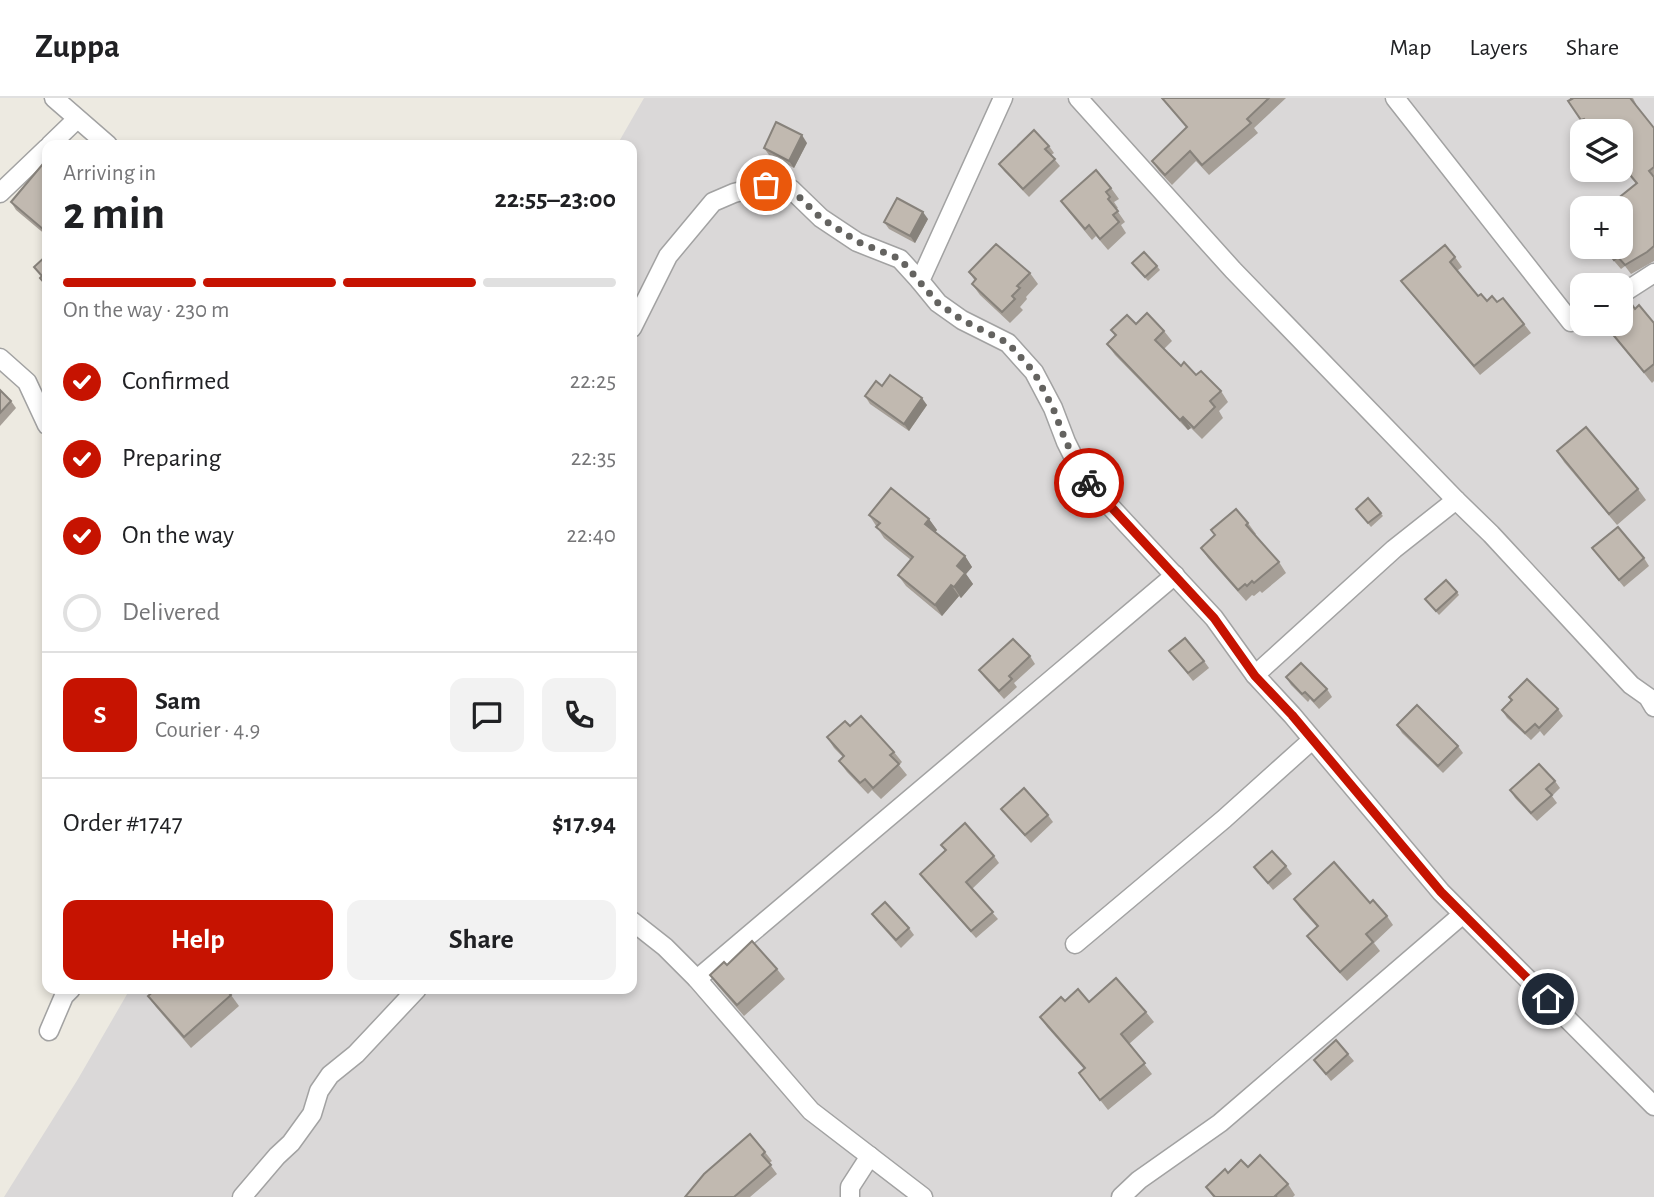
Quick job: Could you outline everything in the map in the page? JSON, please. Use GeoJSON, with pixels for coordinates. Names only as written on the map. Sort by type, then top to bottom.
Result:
{"type":"FeatureCollection","features":[{"type":"Feature","properties":{"kind":"street"},"geometry":{"type":"LineString","coordinates":[[54,98],[102,140]]}},
{"type":"Feature","properties":{"kind":"street"},"geometry":{"type":"LineString","coordinates":[[920,281],[1003,98]]}},
{"type":"Feature","properties":{"kind":"street"},"geometry":{"type":"LineString","coordinates":[[1078,98],[1233,270],[1491,534],[1631,685],[1652,699]]}},
{"type":"Feature","properties":{"kind":"street"},"geometry":{"type":"LineString","coordinates":[[1395,98],[1570,321]]}},
{"type":"Feature","properties":{"kind":"street"},"geometry":{"type":"LineString","coordinates":[[56,140],[77,119]]}},
{"type":"Feature","properties":{"kind":"street"},"geometry":{"type":"LineString","coordinates":[[0,193],[42,154]]}},
{"type":"Feature","properties":{"kind":"street"},"geometry":{"type":"LineString","coordinates":[[637,318],[668,256],[713,202],[734,193],[766,185],[791,189],[821,218],[858,242],[900,259],[938,303],[962,320],[1008,343],[1034,372],[1083,476],[1214,618],[1255,676],[1292,715],[1441,892],[1654,1106]]}},
{"type":"Feature","properties":{"kind":"street"},"geometry":{"type":"LineString","coordinates":[[1633,287],[1654,273]]}},
{"type":"Feature","properties":{"kind":"street"},"geometry":{"type":"LineString","coordinates":[[0,358],[27,382],[42,414]]}},
{"type":"Feature","properties":{"kind":"street"},"geometry":{"type":"LineString","coordinates":[[1255,676],[1394,549],[1456,500]]}},
{"type":"Feature","properties":{"kind":"street"},"geometry":{"type":"LineString","coordinates":[[697,979],[1175,575]]}},
{"type":"Feature","properties":{"kind":"street"},"geometry":{"type":"LineString","coordinates":[[1075,944],[1224,819],[1312,740]]}},
{"type":"Feature","properties":{"kind":"street"},"geometry":{"type":"LineString","coordinates":[[1121,1197],[1139,1180],[1220,1123],[1463,914]]}},
{"type":"Feature","properties":{"kind":"street"},"geometry":{"type":"LineString","coordinates":[[637,925],[665,947],[697,979],[811,1111],[923,1197]]}},
{"type":"Feature","properties":{"kind":"street"},"geometry":{"type":"LineString","coordinates":[[49,1031],[66,994]]}},
{"type":"Feature","properties":{"kind":"street"},"geometry":{"type":"LineString","coordinates":[[242,1197],[291,1143],[312,1114],[319,1091],[330,1075],[356,1054],[412,994]]}},
{"type":"Feature","properties":{"kind":"street"},"geometry":{"type":"LineString","coordinates":[[850,1197],[850,1187],[870,1156]]}},
{"type":"Feature","properties":{"kind":"shaded area"},"geometry":{"type":"Polygon","coordinates":[[[644,98],[1654,98],[1654,1197],[4,1197],[127,994],[637,994],[637,140],[620,140],[644,98]]]}},
{"type":"Feature","properties":{"kind":"building"},"geometry":{"type":"Polygon","coordinates":[[[1162,98],[1269,98],[1247,119],[1251,123],[1202,165],[1190,151],[1165,175],[1152,161],[1187,127],[1162,98]]]}},
{"type":"Feature","properties":{"kind":"building"},"geometry":{"type":"Polygon","coordinates":[[[1630,98],[1654,128],[1654,167],[1649,171],[1654,177],[1654,246],[1625,265],[1620,259],[1633,259],[1633,196],[1621,196],[1637,183],[1633,178],[1633,119],[1580,119],[1568,101],[1630,98]]]}},
{"type":"Feature","properties":{"kind":"building"},"geometry":{"type":"Polygon","coordinates":[[[776,122],[802,135],[789,161],[764,148],[776,122]]]}},
{"type":"Feature","properties":{"kind":"building"},"geometry":{"type":"Polygon","coordinates":[[[1034,130],[1049,146],[1045,149],[1055,159],[1023,189],[999,164],[1034,130]]]}},
{"type":"Feature","properties":{"kind":"building"},"geometry":{"type":"Polygon","coordinates":[[[42,165],[42,228],[11,202],[42,165]]]}},
{"type":"Feature","properties":{"kind":"building"},"geometry":{"type":"Polygon","coordinates":[[[1096,170],[1111,188],[1106,192],[1118,211],[1113,215],[1119,222],[1100,239],[1089,225],[1085,229],[1061,201],[1096,170]]]}},
{"type":"Feature","properties":{"kind":"building"},"geometry":{"type":"Polygon","coordinates":[[[897,198],[923,212],[910,236],[884,222],[897,198]]]}},
{"type":"Feature","properties":{"kind":"building"},"geometry":{"type":"Polygon","coordinates":[[[996,244],[1030,273],[1017,286],[1020,288],[1012,296],[1015,299],[1002,312],[972,284],[976,279],[969,272],[996,244]]]}},
{"type":"Feature","properties":{"kind":"building"},"geometry":{"type":"Polygon","coordinates":[[[1445,245],[1455,257],[1450,262],[1478,296],[1481,294],[1487,301],[1492,296],[1497,302],[1503,298],[1524,324],[1474,366],[1401,281],[1445,245]]]}},
{"type":"Feature","properties":{"kind":"building"},"geometry":{"type":"Polygon","coordinates":[[[1144,252],[1157,266],[1145,277],[1132,263],[1144,252]]]}},
{"type":"Feature","properties":{"kind":"building"},"geometry":{"type":"Polygon","coordinates":[[[42,260],[42,276],[34,267],[42,260]]]}},
{"type":"Feature","properties":{"kind":"building"},"geometry":{"type":"Polygon","coordinates":[[[1639,305],[1654,323],[1654,364],[1644,372],[1614,336],[1633,336],[1633,306],[1635,309],[1639,305]]]}},
{"type":"Feature","properties":{"kind":"building"},"geometry":{"type":"Polygon","coordinates":[[[1147,313],[1164,331],[1155,340],[1181,366],[1184,362],[1196,375],[1201,371],[1221,391],[1210,401],[1215,407],[1194,428],[1183,417],[1180,420],[1107,344],[1116,335],[1111,330],[1127,315],[1136,324],[1147,313]]]}},
{"type":"Feature","properties":{"kind":"building"},"geometry":{"type":"Polygon","coordinates":[[[890,375],[922,398],[904,424],[865,396],[876,381],[882,386],[890,375]]]}},
{"type":"Feature","properties":{"kind":"building"},"geometry":{"type":"Polygon","coordinates":[[[0,390],[11,401],[0,413],[0,390]]]}},
{"type":"Feature","properties":{"kind":"building"},"geometry":{"type":"Polygon","coordinates":[[[1586,427],[1638,489],[1609,514],[1557,451],[1586,427]]]}},
{"type":"Feature","properties":{"kind":"building"},"geometry":{"type":"Polygon","coordinates":[[[891,488],[929,519],[925,524],[965,556],[957,566],[965,573],[935,605],[898,575],[913,557],[876,527],[880,523],[869,515],[891,488]]]}},
{"type":"Feature","properties":{"kind":"building"},"geometry":{"type":"Polygon","coordinates":[[[1368,498],[1381,513],[1368,523],[1356,509],[1368,498]]]}},
{"type":"Feature","properties":{"kind":"building"},"geometry":{"type":"Polygon","coordinates":[[[1236,509],[1248,523],[1246,525],[1279,562],[1254,583],[1252,581],[1247,586],[1245,584],[1238,590],[1201,548],[1215,535],[1211,530],[1236,509]]]}},
{"type":"Feature","properties":{"kind":"building"},"geometry":{"type":"Polygon","coordinates":[[[1618,527],[1644,558],[1619,580],[1592,548],[1618,527]]]}},
{"type":"Feature","properties":{"kind":"building"},"geometry":{"type":"Polygon","coordinates":[[[1446,580],[1457,592],[1436,611],[1425,599],[1446,580]]]}},
{"type":"Feature","properties":{"kind":"building"},"geometry":{"type":"Polygon","coordinates":[[[1185,638],[1204,661],[1188,673],[1169,651],[1185,638]]]}},
{"type":"Feature","properties":{"kind":"building"},"geometry":{"type":"Polygon","coordinates":[[[1013,639],[1030,656],[1009,676],[1012,679],[999,691],[979,670],[1013,639]]]}},
{"type":"Feature","properties":{"kind":"building"},"geometry":{"type":"Polygon","coordinates":[[[1301,663],[1327,689],[1314,701],[1305,692],[1302,694],[1286,677],[1301,663]]]}},
{"type":"Feature","properties":{"kind":"building"},"geometry":{"type":"Polygon","coordinates":[[[1527,679],[1558,709],[1539,728],[1535,724],[1525,733],[1502,710],[1512,700],[1509,697],[1527,679]]]}},
{"type":"Feature","properties":{"kind":"building"},"geometry":{"type":"Polygon","coordinates":[[[1417,705],[1458,746],[1438,766],[1397,725],[1417,705]]]}},
{"type":"Feature","properties":{"kind":"building"},"geometry":{"type":"Polygon","coordinates":[[[861,716],[894,752],[890,755],[899,764],[873,788],[865,779],[860,783],[839,761],[844,756],[827,737],[845,721],[850,726],[861,716]]]}},
{"type":"Feature","properties":{"kind":"building"},"geometry":{"type":"Polygon","coordinates":[[[1539,764],[1555,781],[1546,789],[1552,795],[1531,813],[1510,790],[1539,764]]]}},
{"type":"Feature","properties":{"kind":"building"},"geometry":{"type":"Polygon","coordinates":[[[1024,788],[1048,815],[1025,835],[1001,809],[1024,788]]]}},
{"type":"Feature","properties":{"kind":"building"},"geometry":{"type":"Polygon","coordinates":[[[965,823],[994,856],[966,882],[993,912],[971,931],[920,874],[946,850],[941,845],[965,823]]]}},
{"type":"Feature","properties":{"kind":"building"},"geometry":{"type":"Polygon","coordinates":[[[1272,851],[1286,866],[1268,883],[1254,867],[1272,851]]]}},
{"type":"Feature","properties":{"kind":"building"},"geometry":{"type":"Polygon","coordinates":[[[1334,862],[1370,903],[1373,900],[1387,916],[1366,934],[1373,942],[1340,972],[1307,936],[1318,926],[1294,899],[1334,862]]]}},
{"type":"Feature","properties":{"kind":"building"},"geometry":{"type":"Polygon","coordinates":[[[885,902],[909,928],[896,940],[872,914],[885,902]]]}},
{"type":"Feature","properties":{"kind":"building"},"geometry":{"type":"Polygon","coordinates":[[[752,941],[777,969],[737,1005],[710,975],[724,962],[727,965],[752,941]]]}},
{"type":"Feature","properties":{"kind":"building"},"geometry":{"type":"Polygon","coordinates":[[[1116,978],[1146,1012],[1121,1034],[1145,1063],[1100,1100],[1079,1073],[1085,1068],[1040,1017],[1061,997],[1065,1001],[1078,989],[1089,1002],[1116,978]]]}},
{"type":"Feature","properties":{"kind":"building"},"geometry":{"type":"Polygon","coordinates":[[[150,994],[231,995],[184,1037],[148,996],[150,994]]]}},
{"type":"Feature","properties":{"kind":"building"},"geometry":{"type":"Polygon","coordinates":[[[1336,1040],[1348,1054],[1326,1074],[1314,1060],[1336,1040]]]}},
{"type":"Feature","properties":{"kind":"building"},"geometry":{"type":"Polygon","coordinates":[[[750,1134],[765,1152],[762,1155],[771,1165],[734,1197],[685,1197],[704,1174],[750,1134]]]}},
{"type":"Feature","properties":{"kind":"building"},"geometry":{"type":"Polygon","coordinates":[[[1260,1155],[1288,1184],[1275,1196],[1277,1197],[1215,1197],[1206,1187],[1225,1169],[1228,1173],[1241,1160],[1248,1167],[1260,1155]]]}},
{"type":"Feature","properties":{"kind":"way so far"},"geometry":{"type":"LineString","coordinates":[[766,185],[791,189],[821,218],[858,242],[900,259],[938,303],[962,320],[1008,343],[1034,372],[1053,408],[1066,442],[1089,483]]}},
{"type":"Feature","properties":{"kind":"route"},"geometry":{"type":"LineString","coordinates":[[1089,483],[1214,618],[1255,676],[1292,715],[1441,892],[1548,999]]}}]}
